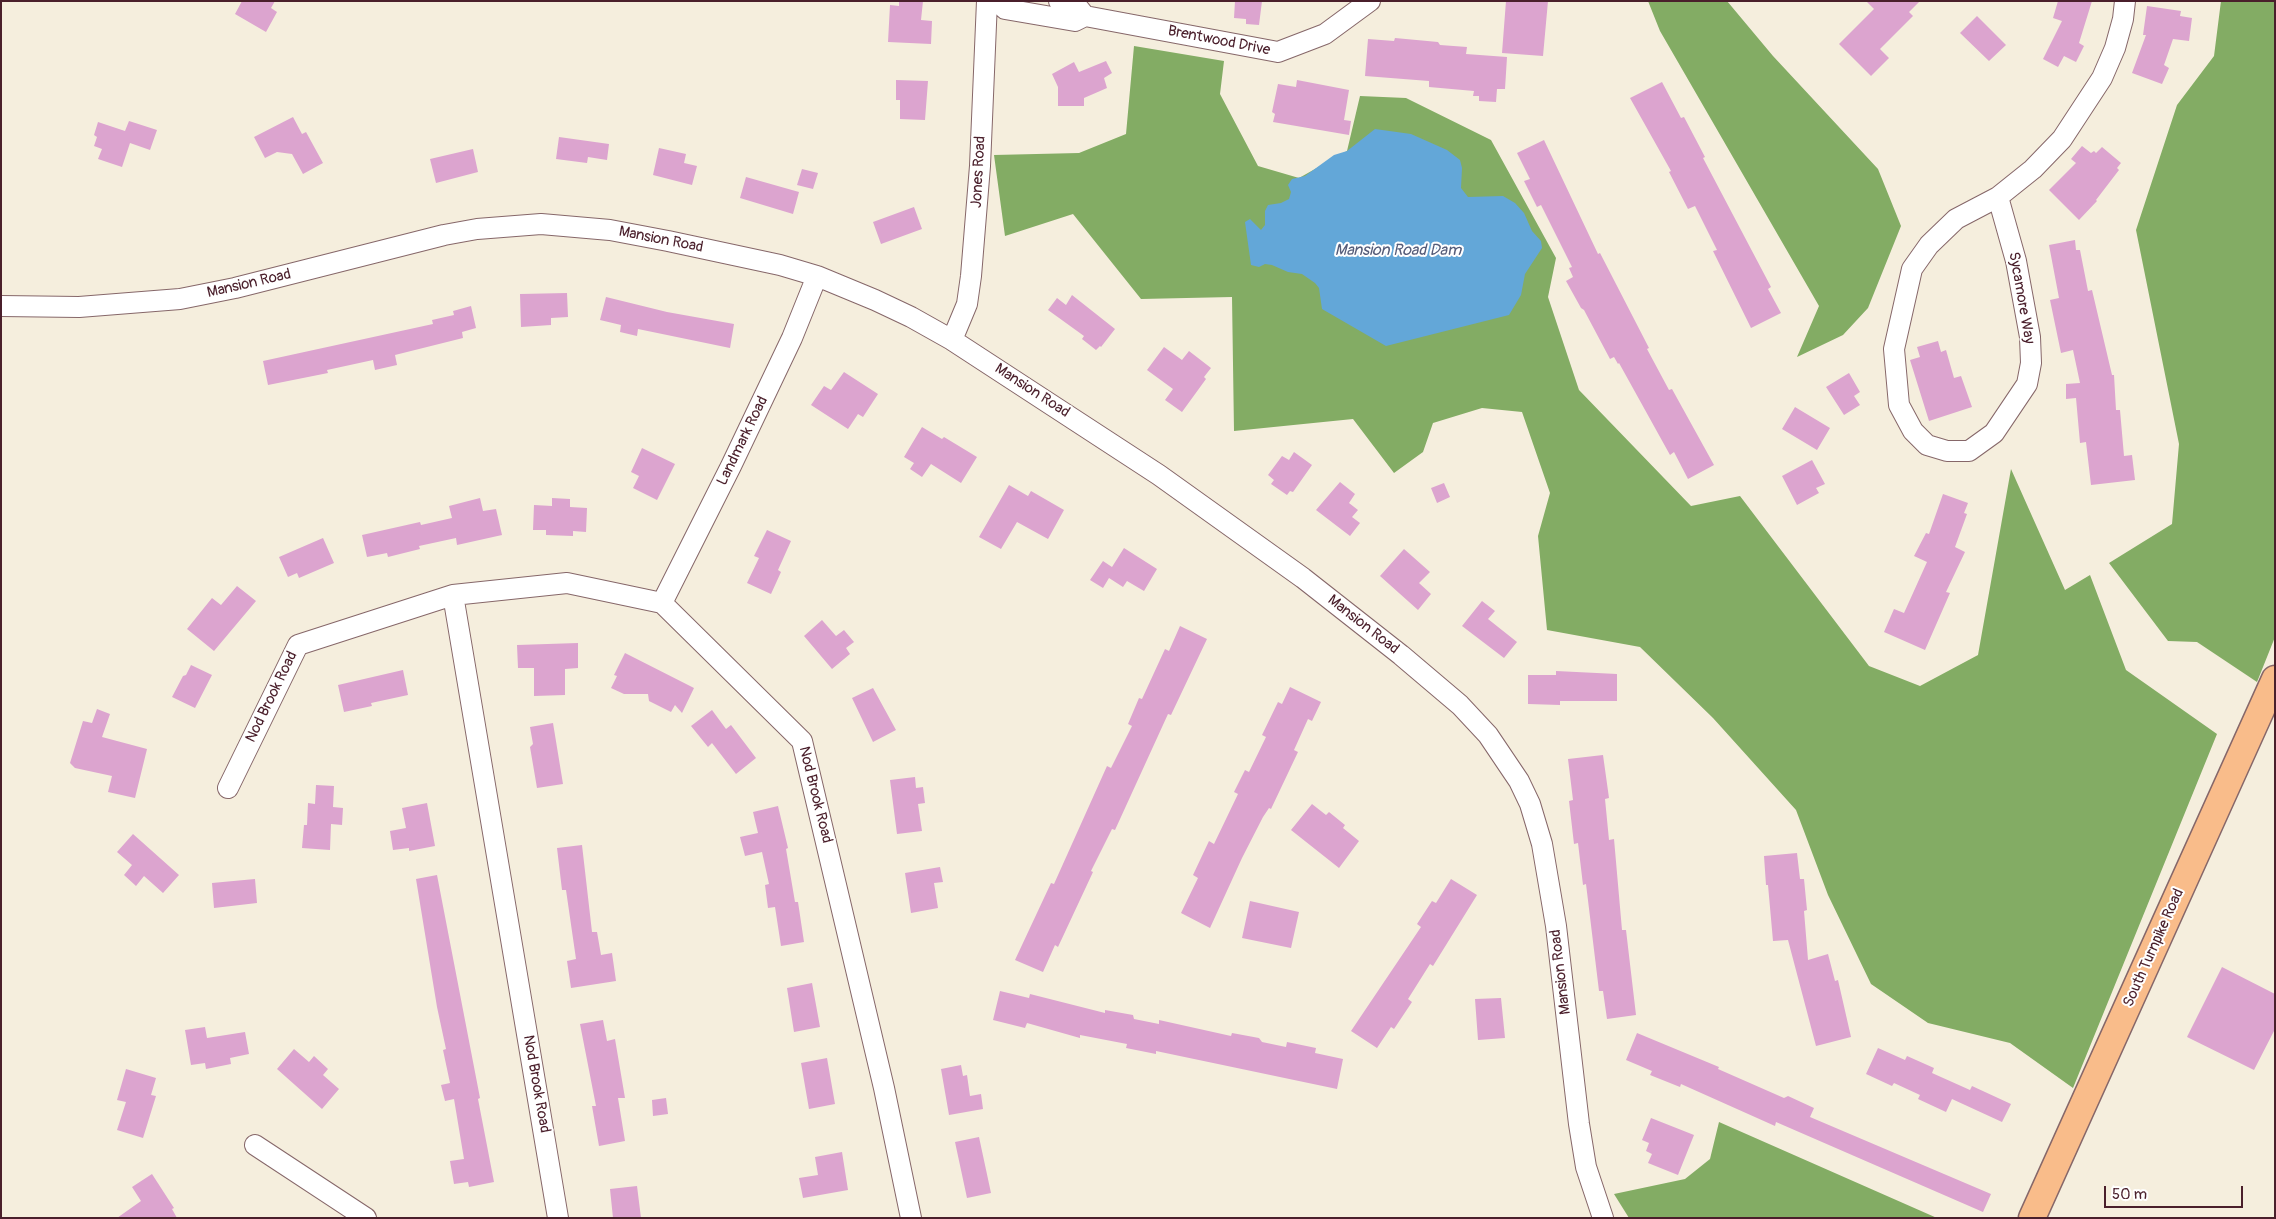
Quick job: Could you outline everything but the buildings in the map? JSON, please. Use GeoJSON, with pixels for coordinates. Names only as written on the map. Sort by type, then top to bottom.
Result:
{"type":"FeatureCollection","features":[{"type":"Feature","properties":{"kind":"main road","name":"South Turnpike Road"},"geometry":{"type":"LineString","coordinates":[[2032,1218],[2275,679]]}},
{"type":"Feature","properties":{"kind":"street","name":"Jones Road"},"geometry":{"type":"LineString","coordinates":[[952,340],[967,304],[972,267],[980,166],[987,1]]}},
{"type":"Feature","properties":{"kind":"street","name":"Brentwood Drive"},"geometry":{"type":"LineString","coordinates":[[998,1],[1005,9],[1075,21],[1085,16],[1278,52],[1325,34],[1370,1]]}},
{"type":"Feature","properties":{"kind":"street","name":"Brentwood Drive"},"geometry":{"type":"LineString","coordinates":[[1059,1],[1076,5],[1085,16]]}},
{"type":"Feature","properties":{"kind":"street","name":"Sycamore Way"},"geometry":{"type":"LineString","coordinates":[[1998,197],[2016,261],[2029,330],[2031,363],[2027,384],[1994,433],[1969,451],[1947,451],[1927,445],[1913,431],[1899,405],[1894,350],[1912,269],[1929,245],[1956,219],[1998,197],[2033,169],[2062,139],[2102,78],[2123,19],[2124,1]]}},
{"type":"Feature","properties":{"kind":"street","name":"Mansion Road"},"geometry":{"type":"LineString","coordinates":[[1,306],[79,308],[180,298],[244,286],[444,235],[516,224],[563,225],[610,230],[728,253],[817,276],[911,317],[952,340],[1167,480],[1303,578],[1460,705],[1488,735],[1519,781],[1530,804],[1542,844],[1556,926],[1579,1124],[1586,1167],[1603,1218]]}},
{"type":"Feature","properties":{"kind":"street","name":"Landmark Road"},"geometry":{"type":"LineString","coordinates":[[662,603],[788,347],[817,276]]}},
{"type":"Feature","properties":{"kind":"street","name":"Nod Brook Road"},"geometry":{"type":"LineString","coordinates":[[228,788],[298,645],[453,595],[567,583],[662,603],[802,741],[884,1088],[911,1218]]}},
{"type":"Feature","properties":{"kind":"street","name":"Nod Brook Road"},"geometry":{"type":"LineString","coordinates":[[453,595],[558,1218]]}},
{"type":"Feature","properties":{"kind":"street"},"geometry":{"type":"LineString","coordinates":[[255,1145],[366,1218]]}},
{"type":"Feature","properties":{"kind":"green space"},"geometry":{"type":"Polygon","coordinates":[[[1648,1],[1727,1],[1773,56],[1878,169],[1901,226],[1868,308],[1843,335],[1797,357],[1819,306],[1660,31],[1648,1]]]}},
{"type":"Feature","properties":{"kind":"green space"},"geometry":{"type":"Polygon","coordinates":[[[2221,1],[2275,1],[2275,637],[2257,682],[2197,642],[2168,641],[2109,563],[2172,524],[2179,444],[2136,230],[2177,105],[2214,56],[2221,1]]]}},
{"type":"Feature","properties":{"kind":"green space"},"geometry":{"type":"Polygon","coordinates":[[[1134,46],[1224,61],[1220,94],[1258,166],[1299,178],[1347,151],[1360,96],[1406,98],[1491,140],[1556,258],[1548,297],[1579,390],[1691,506],[1740,496],[1869,666],[1920,686],[1978,655],[2011,469],[2065,590],[2090,575],[2126,670],[2217,734],[2073,1088],[2010,1043],[1928,1023],[1871,984],[1828,895],[1796,810],[1713,718],[1640,647],[1547,630],[1538,536],[1550,493],[1522,412],[1482,408],[1433,423],[1423,452],[1394,473],[1353,419],[1234,431],[1232,297],[1141,299],[1073,214],[1005,236],[994,155],[1079,153],[1126,134],[1134,46]]]}},
{"type":"Feature","properties":{"kind":"green space"},"geometry":{"type":"Polygon","coordinates":[[[1719,1122],[1937,1218],[1629,1218],[1614,1194],[1685,1179],[1710,1159],[1719,1122]]]}},
{"type":"Feature","properties":{"kind":"water","name":"Mansion Road Dam"},"geometry":{"type":"Polygon","coordinates":[[[1375,129],[1411,134],[1447,150],[1460,160],[1462,168],[1461,188],[1468,197],[1503,196],[1515,203],[1524,213],[1532,231],[1541,241],[1542,248],[1525,274],[1521,295],[1509,315],[1386,346],[1322,309],[1319,288],[1302,274],[1288,272],[1272,265],[1265,264],[1259,267],[1251,265],[1245,222],[1250,219],[1261,230],[1265,225],[1265,211],[1268,205],[1281,203],[1289,199],[1291,192],[1288,185],[1292,179],[1305,176],[1334,155],[1347,151],[1375,129]]]}}]}
